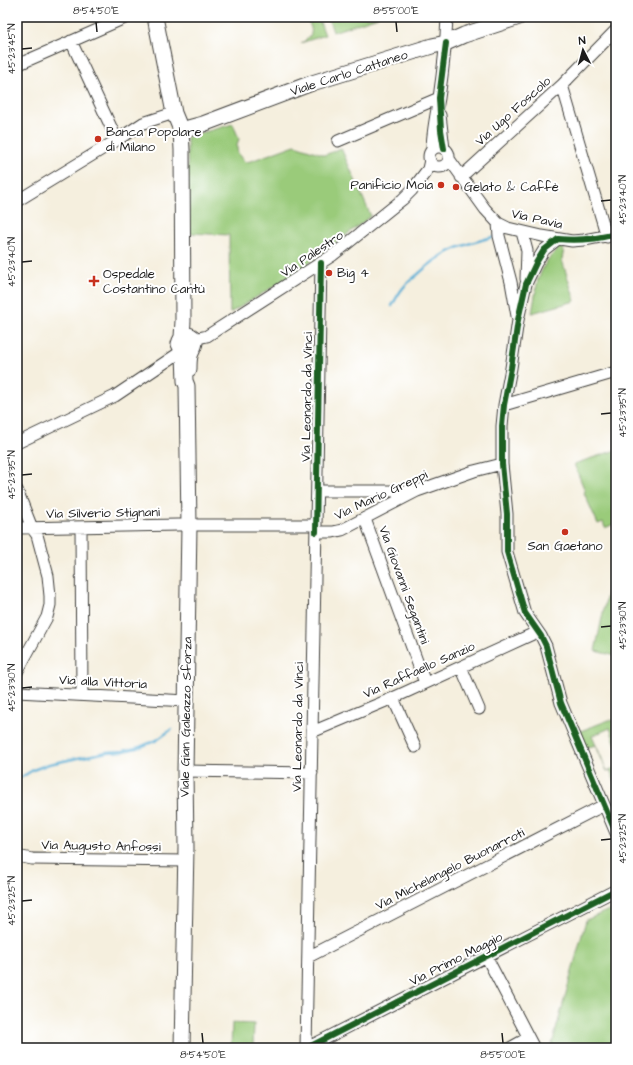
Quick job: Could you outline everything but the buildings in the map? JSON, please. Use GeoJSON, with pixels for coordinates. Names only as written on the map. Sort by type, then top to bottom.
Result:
{"type":"FeatureCollection","features":[{"type":"Feature","properties":{"kind":"street"},"geometry":{"type":"LineString","coordinates":[[17,65],[127,17]]}},
{"type":"Feature","properties":{"kind":"street","name":"Viale Gian Galeazzo Sforza"},"geometry":{"type":"LineString","coordinates":[[155,17],[174,113],[181,130],[183,321],[188,342],[184,358],[185,381],[187,386],[189,526],[182,1048]]}},
{"type":"Feature","properties":{"kind":"street","name":"Via Pavia"},"geometry":{"type":"LineString","coordinates":[[448,17],[446,43],[438,98],[441,130],[440,161],[461,177],[484,209],[498,223],[508,228],[572,241],[612,235]]}},
{"type":"Feature","properties":{"kind":"street","name":"Viale Carlo Cattaneo"},"geometry":{"type":"LineString","coordinates":[[181,130],[203,124],[312,83],[446,43],[464,35],[519,17]]}},
{"type":"Feature","properties":{"kind":"street","name":"Via Ugo Foscolo"},"geometry":{"type":"LineString","coordinates":[[461,177],[562,85],[616,30]]}},
{"type":"Feature","properties":{"kind":"street"},"geometry":{"type":"LineString","coordinates":[[71,41],[117,140]]}},
{"type":"Feature","properties":{"kind":"street"},"geometry":{"type":"LineString","coordinates":[[562,85],[612,235]]}},
{"type":"Feature","properties":{"kind":"street"},"geometry":{"type":"LineString","coordinates":[[338,141],[438,98]]}},
{"type":"Feature","properties":{"kind":"street"},"geometry":{"type":"LineString","coordinates":[[17,201],[143,123],[174,113]]}},
{"type":"Feature","properties":{"kind":"street","name":"Via Palestro"},"geometry":{"type":"LineString","coordinates":[[17,443],[115,396],[179,353],[188,342],[207,336],[333,255],[403,199],[440,161]]}},
{"type":"Feature","properties":{"kind":"street"},"geometry":{"type":"LineString","coordinates":[[498,223],[499,236],[511,282],[518,320]]}},
{"type":"Feature","properties":{"kind":"street"},"geometry":{"type":"LineString","coordinates":[[522,232],[527,251],[526,284],[518,320],[502,426],[502,464],[507,514],[507,552],[525,612],[546,646],[561,703],[616,833]]}},
{"type":"Feature","properties":{"kind":"street"},"geometry":{"type":"LineString","coordinates":[[526,284],[544,250],[558,239]]}},
{"type":"Feature","properties":{"kind":"street","name":"Via Leonardo da Vinci"},"geometry":{"type":"LineString","coordinates":[[306,1048],[321,263]]}},
{"type":"Feature","properties":{"kind":"street"},"geometry":{"type":"LineString","coordinates":[[504,405],[616,372]]}},
{"type":"Feature","properties":{"kind":"street","name":"Via Mario Greppi"},"geometry":{"type":"LineString","coordinates":[[189,526],[316,529],[333,532],[342,530],[418,492],[474,471],[502,464]]}},
{"type":"Feature","properties":{"kind":"street"},"geometry":{"type":"LineString","coordinates":[[17,490],[32,528],[37,535],[50,587],[50,604],[47,617],[17,672]]}},
{"type":"Feature","properties":{"kind":"street"},"geometry":{"type":"LineString","coordinates":[[316,491],[418,492]]}},
{"type":"Feature","properties":{"kind":"street","name":"Via Giovanni Segantini"},"geometry":{"type":"LineString","coordinates":[[365,519],[425,683]]}},
{"type":"Feature","properties":{"kind":"street","name":"Via Silverio Stignani"},"geometry":{"type":"LineString","coordinates":[[17,528],[189,526]]}},
{"type":"Feature","properties":{"kind":"street"},"geometry":{"type":"LineString","coordinates":[[81,527],[82,695]]}},
{"type":"Feature","properties":{"kind":"street","name":"Via Raffaello Sanzio"},"geometry":{"type":"LineString","coordinates":[[312,732],[393,698],[537,632]]}},
{"type":"Feature","properties":{"kind":"street"},"geometry":{"type":"LineString","coordinates":[[461,667],[479,709]]}},
{"type":"Feature","properties":{"kind":"street","name":"Via alla Vittoria"},"geometry":{"type":"LineString","coordinates":[[17,692],[187,701]]}},
{"type":"Feature","properties":{"kind":"street"},"geometry":{"type":"LineString","coordinates":[[393,698],[415,747]]}},
{"type":"Feature","properties":{"kind":"street"},"geometry":{"type":"LineString","coordinates":[[185,771],[312,773]]}},
{"type":"Feature","properties":{"kind":"street","name":"Via Michelangelo Buonarroti"},"geometry":{"type":"LineString","coordinates":[[308,957],[604,805]]}},
{"type":"Feature","properties":{"kind":"street","name":"Via Augusto Anfossi"},"geometry":{"type":"LineString","coordinates":[[17,856],[32,859],[185,861]]}},
{"type":"Feature","properties":{"kind":"street","name":"Via Primo Maggio"},"geometry":{"type":"LineString","coordinates":[[306,1048],[616,890]]}},
{"type":"Feature","properties":{"kind":"street"},"geometry":{"type":"LineString","coordinates":[[486,956],[531,1043],[510,1048]]}},
{"type":"Feature","properties":{"kind":"green space"},"geometry":{"type":"Polygon","coordinates":[[[306,17],[318,17],[325,35],[301,43],[311,35],[310,25],[306,17]]]}},
{"type":"Feature","properties":{"kind":"green space"},"geometry":{"type":"Polygon","coordinates":[[[328,17],[378,17],[333,32],[328,17]]]}},
{"type":"Feature","properties":{"kind":"green space"},"geometry":{"type":"Polygon","coordinates":[[[233,124],[239,139],[237,145],[238,151],[240,157],[245,162],[295,145],[325,155],[341,148],[371,216],[283,281],[230,313],[229,235],[189,233],[187,137],[233,124]]]}},
{"type":"Feature","properties":{"kind":"green space"},"geometry":{"type":"Polygon","coordinates":[[[558,248],[564,248],[562,260],[575,301],[532,313],[538,279],[546,262],[558,248]]]}},
{"type":"Feature","properties":{"kind":"green space"},"geometry":{"type":"Polygon","coordinates":[[[616,450],[616,523],[605,528],[603,522],[598,524],[584,493],[585,491],[574,464],[616,450]]]}},
{"type":"Feature","properties":{"kind":"green space"},"geometry":{"type":"Polygon","coordinates":[[[616,551],[616,656],[595,651],[616,551]]]}},
{"type":"Feature","properties":{"kind":"green space"},"geometry":{"type":"Polygon","coordinates":[[[609,720],[616,721],[616,745],[610,728],[592,736],[596,745],[585,748],[578,732],[609,720]]]}},
{"type":"Feature","properties":{"kind":"green space"},"geometry":{"type":"Polygon","coordinates":[[[616,767],[616,784],[610,770],[607,771],[616,767]]]}},
{"type":"Feature","properties":{"kind":"green space"},"geometry":{"type":"Polygon","coordinates":[[[616,907],[616,1048],[551,1048],[586,920],[616,907]]]}},
{"type":"Feature","properties":{"kind":"green space"},"geometry":{"type":"Polygon","coordinates":[[[232,1023],[254,1024],[253,1048],[231,1048],[232,1023]]]}},
{"type":"Feature","properties":{"kind":"waterway"},"geometry":{"type":"LineString","coordinates":[[392,306],[406,284],[435,260],[461,246],[493,237]]}},
{"type":"Feature","properties":{"kind":"waterway"},"geometry":{"type":"LineString","coordinates":[[17,780],[33,770],[49,764],[140,747],[157,740],[172,729]]}},
{"type":"Feature","properties":{"kind":"cycle path"},"geometry":{"type":"LineString","coordinates":[[444,149],[439,98],[446,43]]}},
{"type":"Feature","properties":{"kind":"cycle path"},"geometry":{"type":"LineString","coordinates":[[616,234],[587,239],[558,239],[544,250],[536,263],[526,284],[518,320],[502,426],[502,464],[507,514],[507,552],[525,613],[546,646],[561,703],[616,833]]}},
{"type":"Feature","properties":{"kind":"cycle path"},"geometry":{"type":"LineString","coordinates":[[316,532],[321,263]]}},
{"type":"Feature","properties":{"kind":"cycle path"},"geometry":{"type":"LineString","coordinates":[[307,1048],[616,890]]}},
{"type":"Feature","properties":{"kind":"place","name":"Banca Popolare di Milano"},"geometry":{"type":"Point","coordinates":[98,139]}},
{"type":"Feature","properties":{"kind":"place","name":"Panificio Moia"},"geometry":{"type":"Point","coordinates":[441,185]}},
{"type":"Feature","properties":{"kind":"place","name":"Gelato & Caffè"},"geometry":{"type":"Point","coordinates":[456,187]}},
{"type":"Feature","properties":{"kind":"place","name":"Big 4"},"geometry":{"type":"Point","coordinates":[329,273]}},
{"type":"Feature","properties":{"kind":"place","name":"Ospedale Costantino Cantù"},"geometry":{"type":"Point","coordinates":[94,281]}},
{"type":"Feature","properties":{"kind":"place","name":"San Gaetano"},"geometry":{"type":"Point","coordinates":[565,532]}}]}
